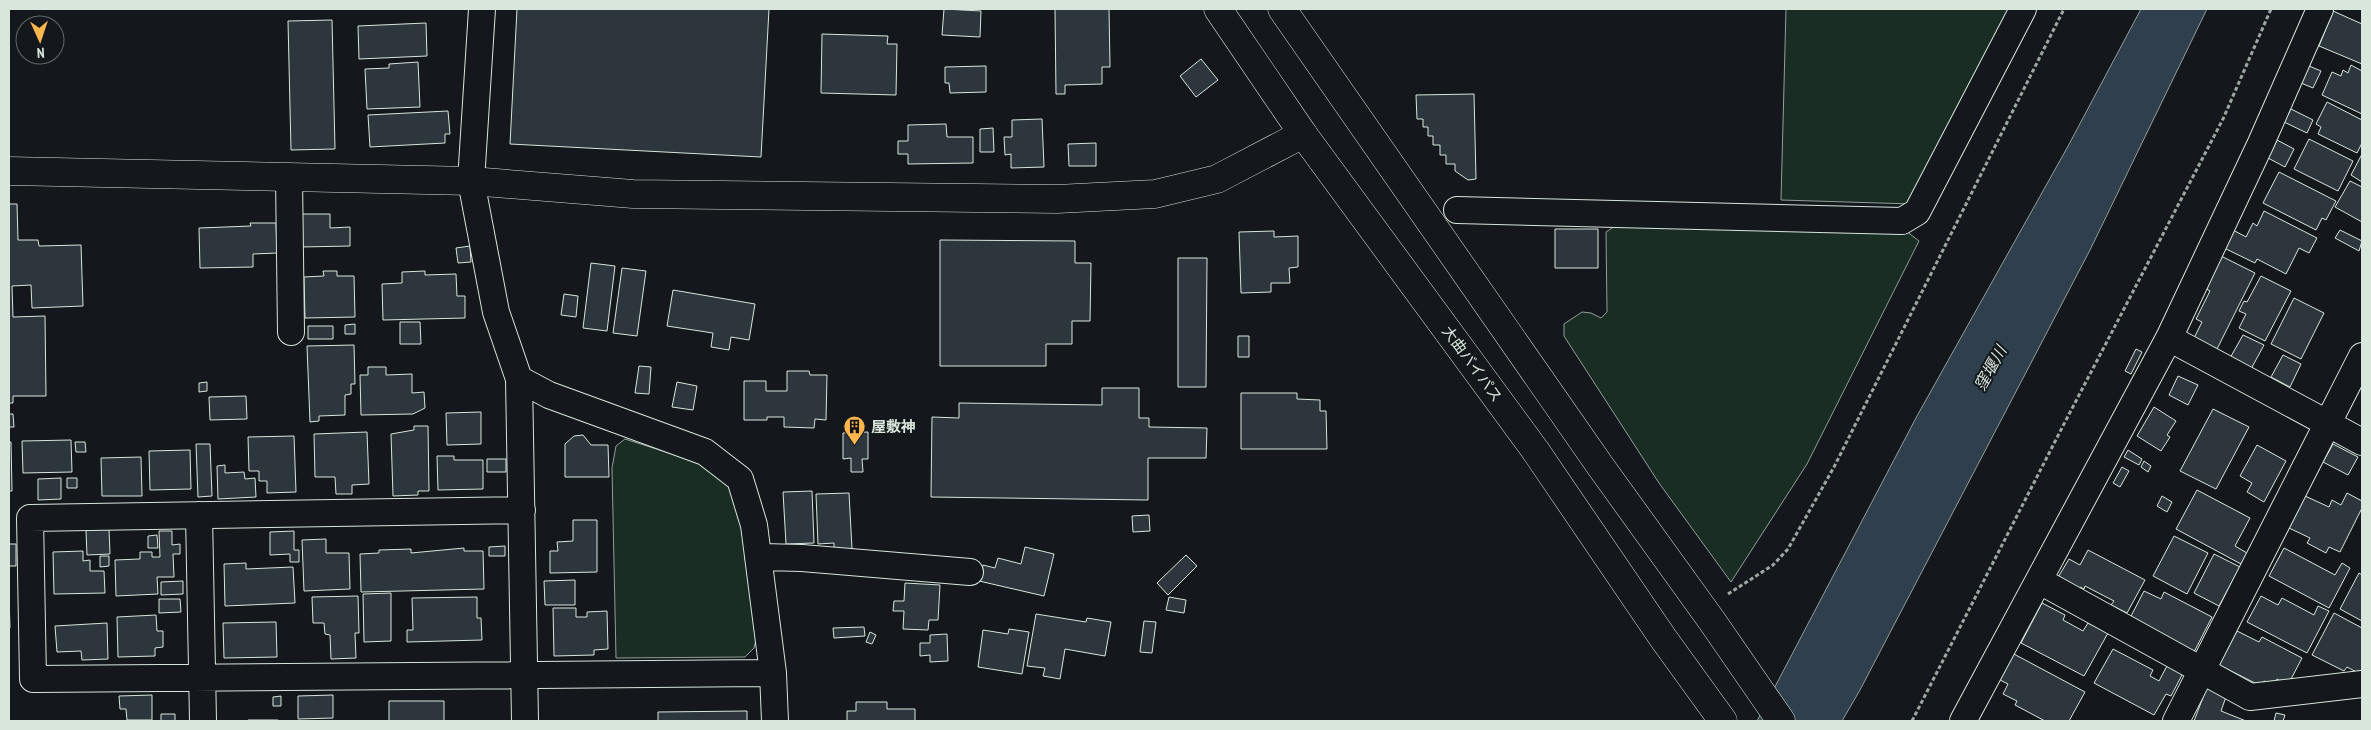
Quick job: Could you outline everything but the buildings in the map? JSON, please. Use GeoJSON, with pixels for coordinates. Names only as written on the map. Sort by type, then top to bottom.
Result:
{"type":"FeatureCollection","features":[{"type":"Feature","properties":{"kind":"main road","name":"大曲バイパス"},"geometry":{"type":"LineString","coordinates":[[1218,9],[1303,134],[1535,450],[1663,638],[1723,721]]}},
{"type":"Feature","properties":{"kind":"main road"},"geometry":{"type":"LineString","coordinates":[[1282,9],[1601,468],[1712,621],[1781,721]]}},
{"type":"Feature","properties":{"kind":"main road"},"geometry":{"type":"LineString","coordinates":[[9,171],[471,181],[633,194],[1057,199],[1155,194],[1217,179],[1303,134]]}},
{"type":"Feature","properties":{"kind":"street"},"geometry":{"type":"LineString","coordinates":[[482,9],[471,181],[496,312],[518,379],[525,721]]}},
{"type":"Feature","properties":{"kind":"street"},"geometry":{"type":"LineString","coordinates":[[1457,210],[1902,221],[1917,212],[2022,9]]}},
{"type":"Feature","properties":{"kind":"street"},"geometry":{"type":"LineString","coordinates":[[1963,721],[2169,338],[2261,143],[2320,9]]}},
{"type":"Feature","properties":{"kind":"street"},"geometry":{"type":"LineString","coordinates":[[289,176],[290,332]]}},
{"type":"Feature","properties":{"kind":"street"},"geometry":{"type":"LineString","coordinates":[[2169,338],[2362,442]]}},
{"type":"Feature","properties":{"kind":"street"},"geometry":{"type":"LineString","coordinates":[[2176,721],[2326,423],[2362,356]]}},
{"type":"Feature","properties":{"kind":"street"},"geometry":{"type":"LineString","coordinates":[[518,379],[549,395],[705,452],[740,480],[754,525],[773,673],[775,721]]}},
{"type":"Feature","properties":{"kind":"street"},"geometry":{"type":"LineString","coordinates":[[522,510],[30,518],[32,678],[525,677],[773,673]]}},
{"type":"Feature","properties":{"kind":"street"},"geometry":{"type":"LineString","coordinates":[[200,515],[203,721]]}},
{"type":"Feature","properties":{"kind":"street"},"geometry":{"type":"LineString","coordinates":[[758,557],[802,558],[970,572]]}},
{"type":"Feature","properties":{"kind":"street"},"geometry":{"type":"LineString","coordinates":[[2040,581],[2250,697],[2362,684]]}},
{"type":"Feature","properties":{"kind":"path"},"geometry":{"type":"LineString","coordinates":[[1725,597],[1773,565],[1788,549],[1834,467],[2064,9]]}},
{"type":"Feature","properties":{"kind":"path"},"geometry":{"type":"LineString","coordinates":[[1912,721],[2069,413],[2223,119],[2271,9]]}},
{"type":"Feature","properties":{"kind":"green space"},"geometry":{"type":"Polygon","coordinates":[[[1786,9],[2013,9],[1913,204],[1781,200],[1786,9]]]}},
{"type":"Feature","properties":{"kind":"green space"},"geometry":{"type":"Polygon","coordinates":[[[1618,224],[1906,231],[1919,241],[1807,464],[1731,582],[1659,483],[1564,336],[1564,324],[1582,312],[1591,313],[1601,318],[1607,312],[1606,232],[1618,224]]]}},
{"type":"Feature","properties":{"kind":"green space"},"geometry":{"type":"Polygon","coordinates":[[[625,439],[694,461],[727,479],[746,536],[757,635],[754,648],[745,657],[616,658],[612,468],[616,446],[625,439]]]}},
{"type":"Feature","properties":{"kind":"water","name":"窪堰川"},"geometry":{"type":"Polygon","coordinates":[[[2141,9],[2207,9],[2090,250],[1860,690],[1842,721],[1757,721],[1917,416],[2067,148],[2141,9]]]}},
{"type":"Feature","properties":{"kind":"place","name":"屋敷神"},"geometry":{"type":"Point","coordinates":[855,446]}}]}
